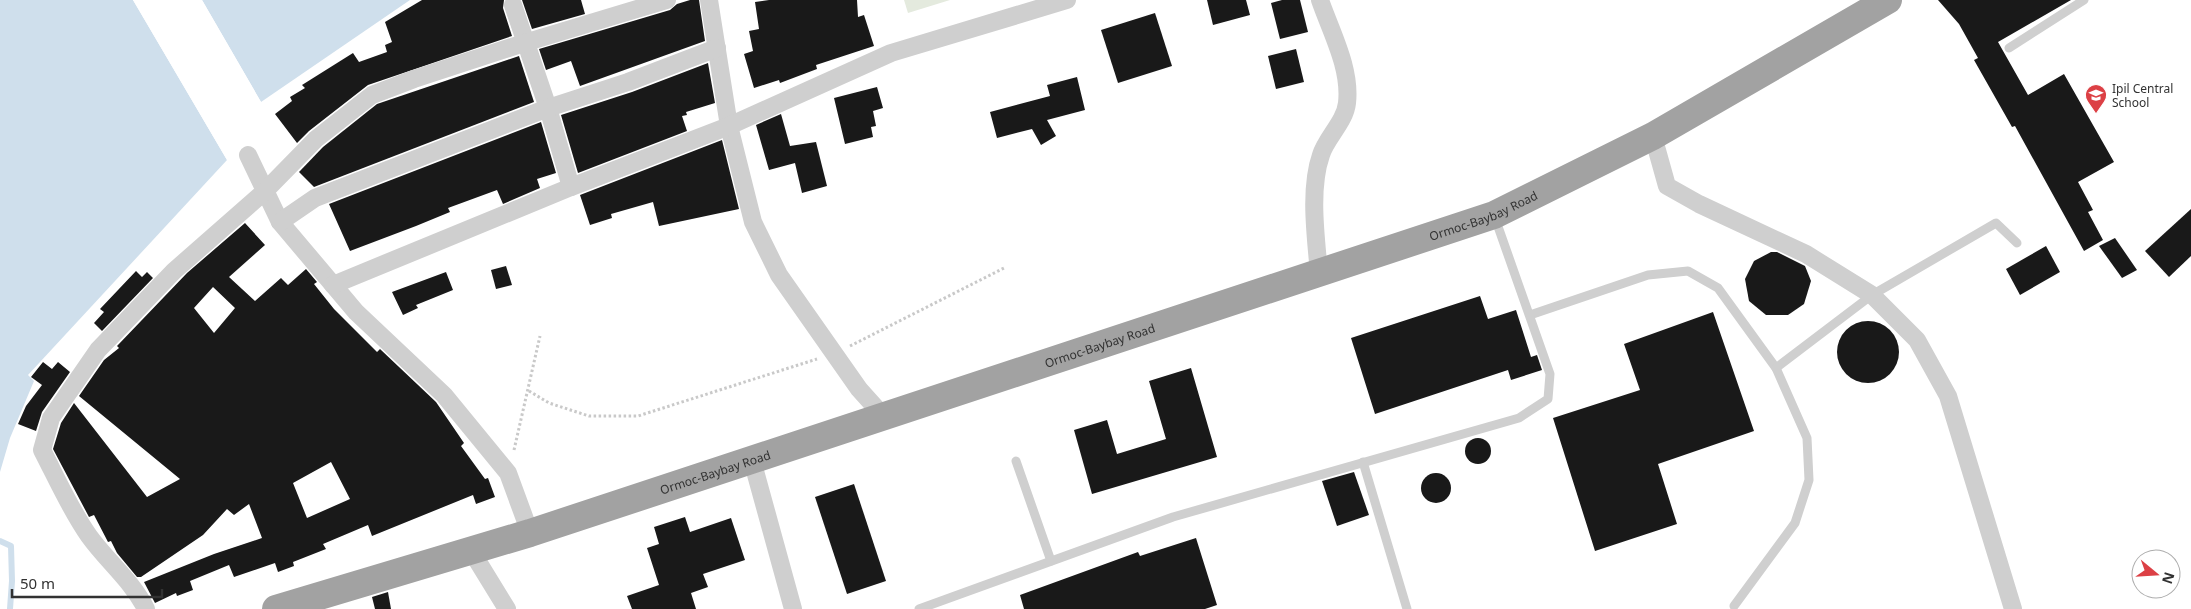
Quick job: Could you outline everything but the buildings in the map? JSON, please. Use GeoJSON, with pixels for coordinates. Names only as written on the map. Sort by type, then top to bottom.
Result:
{"type":"FeatureCollection","features":[{"type":"Feature","properties":{"kind":"highway","name":"Ormoc-Baybay Road"},"geometry":{"type":"LineString","coordinates":[[276,609],[472,552],[885,418],[1494,215],[1653,136],[1888,0]]}},
{"type":"Feature","properties":{"kind":"street"},"geometry":{"type":"LineString","coordinates":[[146,609],[138,592],[89,536],[64,495],[42,450],[44,436],[51,418],[98,350],[174,271],[265,192],[316,139],[372,95],[414,79],[524,43],[667,0]]}},
{"type":"Feature","properties":{"kind":"street"},"geometry":{"type":"LineString","coordinates":[[709,0],[729,126],[753,222],[779,274],[836,353],[859,389],[885,418]]}},
{"type":"Feature","properties":{"kind":"street"},"geometry":{"type":"LineString","coordinates":[[333,285],[571,187],[729,126],[891,53],[1067,0]]}},
{"type":"Feature","properties":{"kind":"street"},"geometry":{"type":"LineString","coordinates":[[1319,273],[1315,230],[1316,178],[1321,154],[1347,104],[1344,68],[1320,0]]}},
{"type":"Feature","properties":{"kind":"street"},"geometry":{"type":"LineString","coordinates":[[513,5],[524,43],[548,108],[571,187]]}},
{"type":"Feature","properties":{"kind":"street"},"geometry":{"type":"LineString","coordinates":[[280,222],[315,198],[548,108],[628,82],[718,48]]}},
{"type":"Feature","properties":{"kind":"street"},"geometry":{"type":"LineString","coordinates":[[1653,136],[1667,186],[1699,204],[1806,254],[1872,295],[1917,340],[1948,396],[2013,609]]}},
{"type":"Feature","properties":{"kind":"street"},"geometry":{"type":"LineString","coordinates":[[248,155],[280,222],[356,312],[444,395],[508,472],[530,533]]}},
{"type":"Feature","properties":{"kind":"street"},"geometry":{"type":"LineString","coordinates":[[752,460],[794,609]]}},
{"type":"Feature","properties":{"kind":"street"},"geometry":{"type":"LineString","coordinates":[[472,552],[506,609]]}},
{"type":"Feature","properties":{"kind":"lane"},"geometry":{"type":"LineString","coordinates":[[2009,48],[2084,0]]}},
{"type":"Feature","properties":{"kind":"lane"},"geometry":{"type":"LineString","coordinates":[[919,609],[1173,516],[1519,418],[1548,399],[1550,374],[1494,215]]}},
{"type":"Feature","properties":{"kind":"lane"},"geometry":{"type":"LineString","coordinates":[[1776,368],[1872,295],[1996,223],[2017,243]]}},
{"type":"Feature","properties":{"kind":"lane"},"geometry":{"type":"LineString","coordinates":[[1530,316],[1648,275],[1688,271],[1718,288],[1776,368],[1807,438],[1809,480],[1795,523],[1734,606]]}},
{"type":"Feature","properties":{"kind":"lane"},"geometry":{"type":"LineString","coordinates":[[1016,461],[1050,561]]}},
{"type":"Feature","properties":{"kind":"lane"},"geometry":{"type":"LineString","coordinates":[[1363,462],[1407,609]]}},
{"type":"Feature","properties":{"kind":"path"},"geometry":{"type":"LineString","coordinates":[[529,391],[549,403],[589,416],[638,416],[836,353],[1006,267]]}},
{"type":"Feature","properties":{"kind":"path"},"geometry":{"type":"LineString","coordinates":[[508,472],[529,391],[540,336]]}},
{"type":"Feature","properties":{"kind":"shaded area"},"geometry":{"type":"Polygon","coordinates":[[[904,0],[950,0],[908,13],[904,0]]]}},
{"type":"Feature","properties":{"kind":"water"},"geometry":{"type":"Polygon","coordinates":[[[0,0],[133,0],[227,160],[28,375],[34,381],[10,438],[0,472],[0,0]]]}},
{"type":"Feature","properties":{"kind":"water"},"geometry":{"type":"Polygon","coordinates":[[[202,0],[410,0],[261,102],[202,0]]]}},
{"type":"Feature","properties":{"kind":"pier"},"geometry":{"type":"Polygon","coordinates":[[[133,0],[136,0],[229,157],[227,160],[133,0]]]}},
{"type":"Feature","properties":{"kind":"pier"},"geometry":{"type":"Polygon","coordinates":[[[200,0],[202,0],[261,102],[260,104],[200,0]]]}},
{"type":"Feature","properties":{"kind":"waterway"},"geometry":{"type":"LineString","coordinates":[[0,541],[11,546],[12,581],[10,609]]}},
{"type":"Feature","properties":{"kind":"place","name":"Ipil Central School"},"geometry":{"type":"Point","coordinates":[2096,114]}}]}
